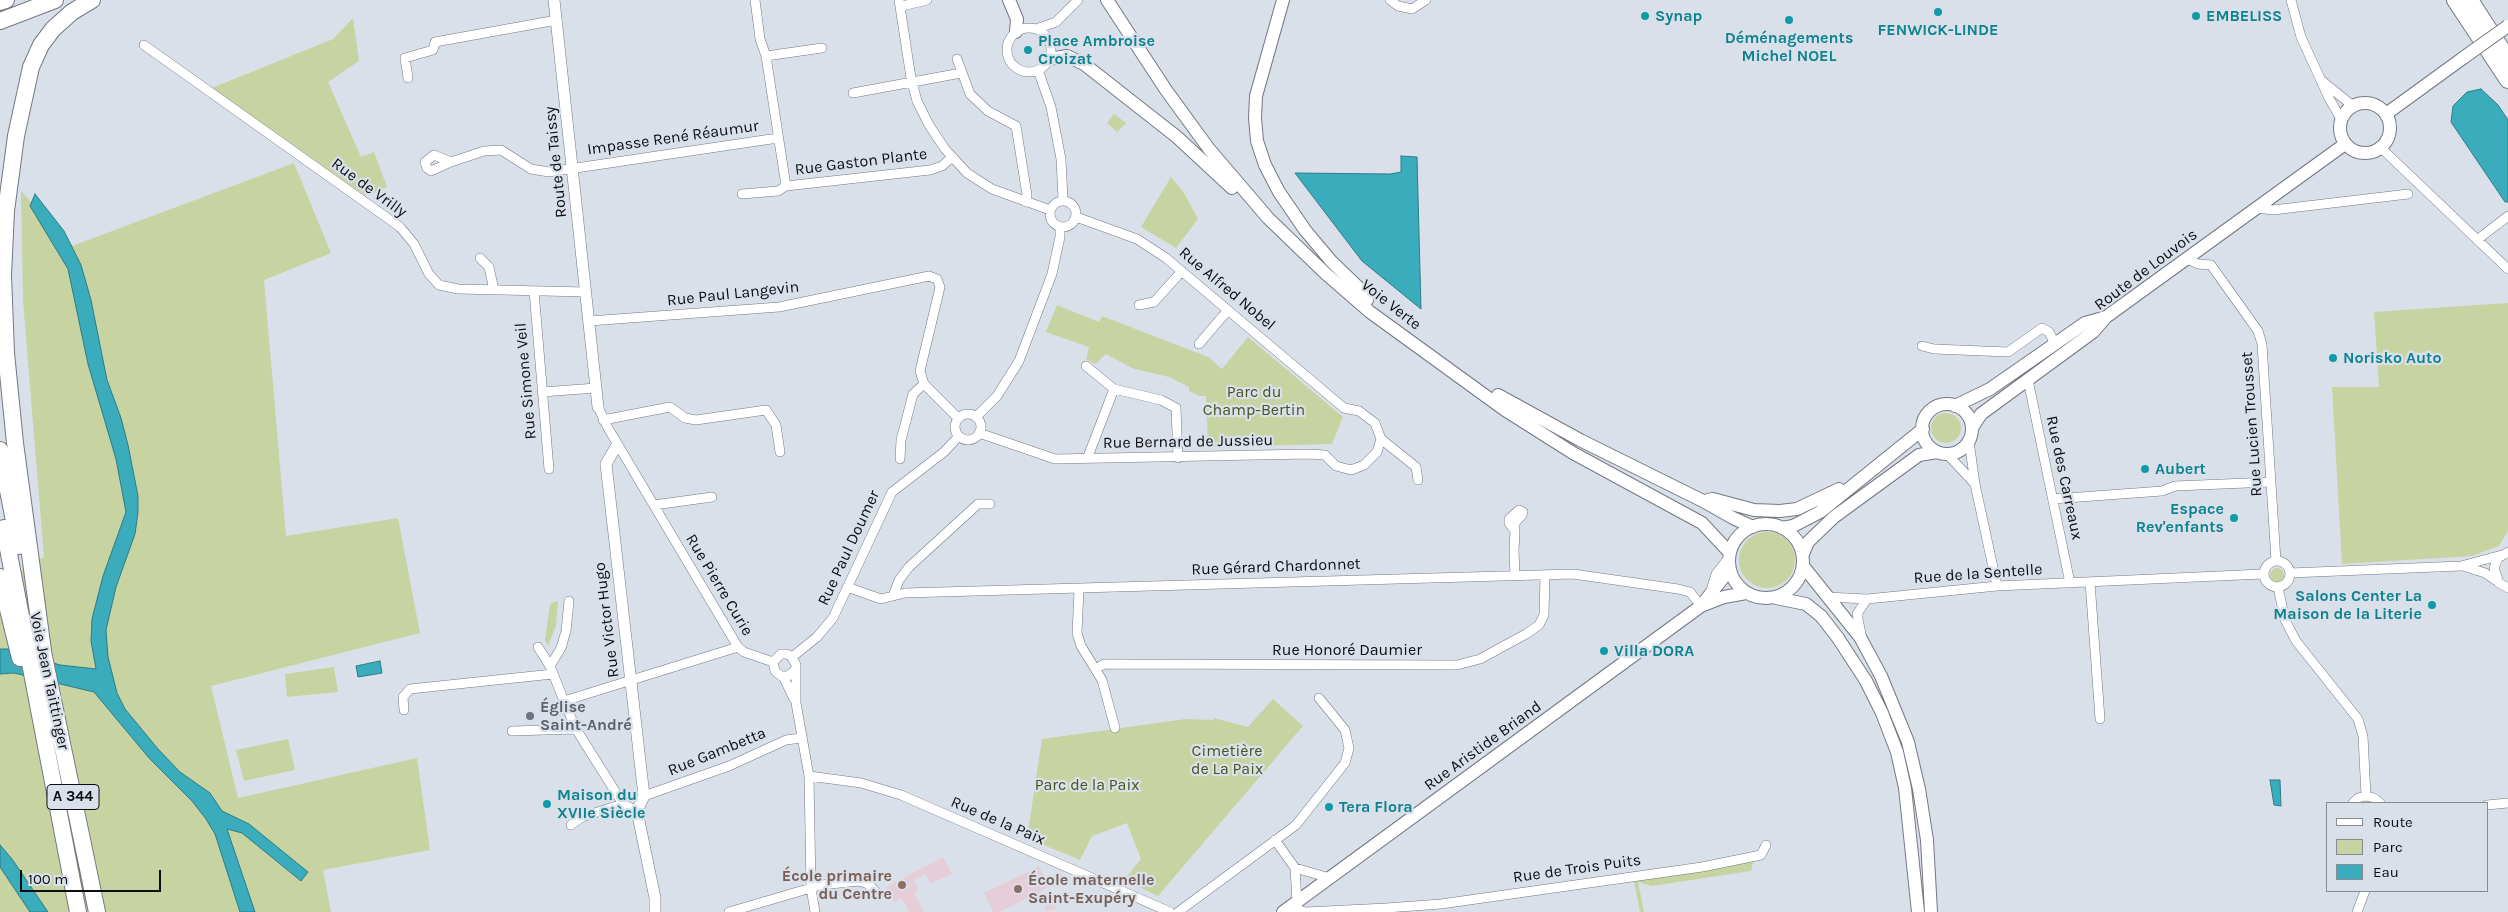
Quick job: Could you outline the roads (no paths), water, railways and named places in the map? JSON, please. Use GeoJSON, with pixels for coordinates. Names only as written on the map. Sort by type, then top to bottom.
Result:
{"type":"FeatureCollection","features":[{"type":"Feature","properties":{"kind":"highway"},"geometry":{"type":"LineString","coordinates":[[0,2],[6,0]]}},
{"type":"Feature","properties":{"kind":"highway"},"geometry":{"type":"LineString","coordinates":[[0,21],[55,0]]}},
{"type":"Feature","properties":{"kind":"highway"},"geometry":{"type":"LineString","coordinates":[[7,447],[3,274],[6,211],[16,136],[31,67],[41,44],[61,21],[92,0]]}},
{"type":"Feature","properties":{"kind":"highway"},"geometry":{"type":"LineString","coordinates":[[2454,0],[2508,80]]}},
{"type":"Feature","properties":{"kind":"highway"},"geometry":{"type":"LineString","coordinates":[[2470,0],[2508,60]]}},
{"type":"Feature","properties":{"kind":"highway"},"geometry":{"type":"LineString","coordinates":[[0,360],[7,447],[31,655],[36,679]]}},
{"type":"Feature","properties":{"kind":"highway","name":"Voie Jean Taittinger"},"geometry":{"type":"LineString","coordinates":[[0,506],[36,679],[56,802],[78,912]]}},
{"type":"Feature","properties":{"kind":"highway"},"geometry":{"type":"LineString","coordinates":[[0,577],[31,655]]}},
{"type":"Feature","properties":{"kind":"highway","name":"Voie Jean Taittinger"},"geometry":{"type":"LineString","coordinates":[[36,679],[98,912]]}},
{"type":"Feature","properties":{"kind":"main road"},"geometry":{"type":"LineString","coordinates":[[1009,0],[1018,19],[1016,32]]}},
{"type":"Feature","properties":{"kind":"main road","name":"Voie Verte"},"geometry":{"type":"LineString","coordinates":[[1107,0],[1209,149],[1268,218],[1325,273],[1370,312],[1505,410],[1573,453],[1702,523],[1730,559]]}},
{"type":"Feature","properties":{"kind":"main road","name":"Voie Verte"},"geometry":{"type":"LineString","coordinates":[[1114,0],[1169,85],[1212,146],[1271,213],[1298,240],[1367,300],[1507,401],[1753,527]]}},
{"type":"Feature","properties":{"kind":"main road"},"geometry":{"type":"LineString","coordinates":[[1283,0],[1256,96],[1257,141],[1264,165],[1279,192],[1305,230],[1331,261],[1359,288],[1367,300]]}},
{"type":"Feature","properties":{"kind":"main road"},"geometry":{"type":"LineString","coordinates":[[2386,114],[2508,26]]}},
{"type":"Feature","properties":{"kind":"main road"},"geometry":{"type":"LineString","coordinates":[[1049,59],[1067,56],[1084,64],[1177,137],[1258,214],[1268,218]]}},
{"type":"Feature","properties":{"kind":"main road"},"geometry":{"type":"LineString","coordinates":[[2368,103],[2381,108],[2386,114],[2390,128],[2386,142],[2381,148],[2366,153],[2351,149],[2345,144],[2340,128],[2341,119],[2353,106],[2368,103]]}},
{"type":"Feature","properties":{"kind":"main road","name":"Route de Louvois"},"geometry":{"type":"LineString","coordinates":[[1972,428],[1981,414],[2093,332],[2106,317],[2345,144]]}},
{"type":"Feature","properties":{"kind":"main road"},"geometry":{"type":"LineString","coordinates":[[1955,406],[1990,389],[2086,323],[2106,317]]}},
{"type":"Feature","properties":{"kind":"main road"},"geometry":{"type":"LineString","coordinates":[[1776,598],[1794,586],[1808,542],[1841,511],[1919,455],[1942,453],[1960,450],[1969,441],[1972,428],[1967,414],[1955,406],[1946,404],[1933,409],[1926,418],[1923,430],[1927,443],[1942,453]]}},
{"type":"Feature","properties":{"kind":"main road"},"geometry":{"type":"LineString","coordinates":[[1782,528],[1793,526],[1820,512],[1923,430]]}},
{"type":"Feature","properties":{"kind":"main road"},"geometry":{"type":"LineString","coordinates":[[1703,501],[1713,499],[1739,507],[1780,511],[1797,509],[1844,487],[1851,489]]}},
{"type":"Feature","properties":{"kind":"main road"},"geometry":{"type":"LineString","coordinates":[[1918,912],[1905,788],[1897,752],[1882,713],[1866,681],[1838,638],[1820,616],[1806,604],[1776,598],[1761,598],[1746,592],[1733,578],[1730,559],[1735,542],[1743,533],[1753,527],[1772,525],[1792,534],[1803,560],[1828,597],[1860,637],[1881,676],[1908,742],[1919,789],[1927,840],[1931,912]]}},
{"type":"Feature","properties":{"kind":"main road","name":"Rue Aristide Briand"},"geometry":{"type":"LineString","coordinates":[[1702,606],[1730,559]]}},
{"type":"Feature","properties":{"kind":"main road","name":"Rue Aristide Briand"},"geometry":{"type":"LineString","coordinates":[[1290,907],[1702,606],[1724,596],[1746,592]]}},
{"type":"Feature","properties":{"kind":"street","name":"Route de Taissy"},"geometry":{"type":"LineString","coordinates":[[554,0],[589,321]]}},
{"type":"Feature","properties":{"kind":"street"},"geometry":{"type":"LineString","coordinates":[[755,0],[760,39],[766,56],[786,186]]}},
{"type":"Feature","properties":{"kind":"street"},"geometry":{"type":"LineString","coordinates":[[927,0],[900,3],[913,82],[918,102],[928,125],[952,157],[967,173],[992,189],[1050,210]]}},
{"type":"Feature","properties":{"kind":"street"},"geometry":{"type":"LineString","coordinates":[[1049,42],[1042,32],[1036,29],[1029,28],[1016,32],[1008,42],[1009,60],[1018,69],[1031,72],[1038,70],[1049,59],[1049,42],[1056,22],[1078,0]]}},
{"type":"Feature","properties":{"kind":"street"},"geometry":{"type":"LineString","coordinates":[[1390,0],[1404,8],[1418,6],[1426,0]]}},
{"type":"Feature","properties":{"kind":"street"},"geometry":{"type":"LineString","coordinates":[[2291,0],[2301,38],[2341,119]]}},
{"type":"Feature","properties":{"kind":"street"},"geometry":{"type":"LineString","coordinates":[[408,78],[405,58],[433,50],[435,42],[557,20]]}},
{"type":"Feature","properties":{"kind":"street"},"geometry":{"type":"LineString","coordinates":[[1036,29],[1056,22]]}},
{"type":"Feature","properties":{"kind":"street","name":"Rue de Vrilly"},"geometry":{"type":"LineString","coordinates":[[144,45],[400,227],[414,244],[430,274],[439,285],[458,289],[586,292]]}},
{"type":"Feature","properties":{"kind":"street"},"geometry":{"type":"LineString","coordinates":[[766,56],[822,48]]}},
{"type":"Feature","properties":{"kind":"street"},"geometry":{"type":"LineString","coordinates":[[957,59],[970,94],[988,111],[1016,126],[1027,195],[1026,202]]}},
{"type":"Feature","properties":{"kind":"street"},"geometry":{"type":"LineString","coordinates":[[1038,70],[1051,107],[1061,159],[1063,200]]}},
{"type":"Feature","properties":{"kind":"street"},"geometry":{"type":"LineString","coordinates":[[853,93],[962,74]]}},
{"type":"Feature","properties":{"kind":"street"},"geometry":{"type":"LineString","coordinates":[[2322,80],[2353,106]]}},
{"type":"Feature","properties":{"kind":"street","name":"Impasse René Réaumur"},"geometry":{"type":"LineString","coordinates":[[451,162],[484,151],[500,150],[538,171],[572,168],[778,138]]}},
{"type":"Feature","properties":{"kind":"street"},"geometry":{"type":"LineString","coordinates":[[2381,148],[2508,269]]}},
{"type":"Feature","properties":{"kind":"street","name":"Rue Gaston Plante"},"geometry":{"type":"LineString","coordinates":[[742,194],[778,191],[786,186],[930,170],[942,166],[952,157]]}},
{"type":"Feature","properties":{"kind":"street"},"geometry":{"type":"LineString","coordinates":[[2256,208],[2273,210],[2408,194]]}},
{"type":"Feature","properties":{"kind":"street"},"geometry":{"type":"LineString","coordinates":[[1063,200],[1074,206],[1076,217],[1068,226],[1060,226],[1051,218],[1050,210],[1055,203],[1063,200]]}},
{"type":"Feature","properties":{"kind":"street"},"geometry":{"type":"LineString","coordinates":[[2477,240],[2508,216]]}},
{"type":"Feature","properties":{"kind":"street","name":"Rue Alfred Nobel"},"geometry":{"type":"LineString","coordinates":[[1076,217],[1137,239],[1182,271],[1344,408],[1360,411],[1374,423],[1381,439]]}},
{"type":"Feature","properties":{"kind":"street"},"geometry":{"type":"LineString","coordinates":[[976,417],[997,396],[1019,361],[1052,274],[1060,226]]}},
{"type":"Feature","properties":{"kind":"street"},"geometry":{"type":"LineString","coordinates":[[480,258],[485,260],[489,267],[494,290]]}},
{"type":"Feature","properties":{"kind":"street","name":"Rue Lucien Trousset"},"geometry":{"type":"LineString","coordinates":[[2187,260],[2198,264],[2211,265],[2258,331],[2262,344],[2276,561]]}},
{"type":"Feature","properties":{"kind":"street"},"geometry":{"type":"LineString","coordinates":[[1139,306],[1154,302],[1182,271]]}},
{"type":"Feature","properties":{"kind":"street","name":"Rue Paul Langevin"},"geometry":{"type":"LineString","coordinates":[[589,321],[779,307],[929,276],[937,279],[940,295],[920,371],[924,384]]}},
{"type":"Feature","properties":{"kind":"street","name":"Rue Simone Veil"},"geometry":{"type":"LineString","coordinates":[[534,291],[549,469]]}},
{"type":"Feature","properties":{"kind":"street"},"geometry":{"type":"LineString","coordinates":[[1199,344],[1228,310]]}},
{"type":"Feature","properties":{"kind":"street"},"geometry":{"type":"LineString","coordinates":[[589,321],[598,407]]}},
{"type":"Feature","properties":{"kind":"street"},"geometry":{"type":"LineString","coordinates":[[1922,346],[1934,349],[2008,352],[2042,328],[2049,332],[2055,344]]}},
{"type":"Feature","properties":{"kind":"street"},"geometry":{"type":"LineString","coordinates":[[1086,366],[1114,389],[1161,400],[1176,408],[1178,458]]}},
{"type":"Feature","properties":{"kind":"street","name":"Rue des Carreaux"},"geometry":{"type":"LineString","coordinates":[[2028,380],[2070,583]]}},
{"type":"Feature","properties":{"kind":"street"},"geometry":{"type":"LineString","coordinates":[[900,459],[901,440],[913,394],[924,384],[958,418]]}},
{"type":"Feature","properties":{"kind":"street"},"geometry":{"type":"LineString","coordinates":[[542,392],[596,388]]}},
{"type":"Feature","properties":{"kind":"street"},"geometry":{"type":"LineString","coordinates":[[1088,459],[1114,389]]}},
{"type":"Feature","properties":{"kind":"street","name":"Rue Pierre Curie"},"geometry":{"type":"LineString","coordinates":[[598,407],[617,444],[738,647],[744,652],[773,662]]}},
{"type":"Feature","properties":{"kind":"street"},"geometry":{"type":"LineString","coordinates":[[604,420],[670,407],[685,418],[696,420],[766,410],[776,425],[780,452]]}},
{"type":"Feature","properties":{"kind":"street"},"geometry":{"type":"LineString","coordinates":[[965,414],[976,417],[980,423],[979,433],[970,440],[959,436],[955,425],[958,418],[965,414]]}},
{"type":"Feature","properties":{"kind":"street","name":"Rue Bernard de Jussieu"},"geometry":{"type":"LineString","coordinates":[[979,433],[1055,459],[1325,455],[1336,466],[1351,470],[1364,465],[1377,452],[1381,439]]}},
{"type":"Feature","properties":{"kind":"street","name":"Rue Paul Doumer"},"geometry":{"type":"LineString","coordinates":[[792,657],[817,637],[832,618],[892,492],[944,452],[959,436]]}},
{"type":"Feature","properties":{"kind":"street"},"geometry":{"type":"LineString","coordinates":[[1381,439],[1416,467],[1418,480]]}},
{"type":"Feature","properties":{"kind":"street"},"geometry":{"type":"LineString","coordinates":[[1969,441],[1975,484],[1997,586]]}},
{"type":"Feature","properties":{"kind":"street","name":"Rue Victor Hugo"},"geometry":{"type":"LineString","coordinates":[[617,444],[606,464],[644,796]]}},
{"type":"Feature","properties":{"kind":"street"},"geometry":{"type":"LineString","coordinates":[[1942,453],[1975,484]]}},
{"type":"Feature","properties":{"kind":"street"},"geometry":{"type":"LineString","coordinates":[[2052,499],[2162,491],[2174,486],[2271,482]]}},
{"type":"Feature","properties":{"kind":"street"},"geometry":{"type":"LineString","coordinates":[[654,505],[712,497]]}},
{"type":"Feature","properties":{"kind":"street"},"geometry":{"type":"LineString","coordinates":[[893,596],[899,580],[909,567],[978,504],[990,504]]}},
{"type":"Feature","properties":{"kind":"street"},"geometry":{"type":"LineString","coordinates":[[1515,531],[1515,575]]}},
{"type":"Feature","properties":{"kind":"street"},"geometry":{"type":"LineString","coordinates":[[2290,573],[2461,566],[2505,554]]}},
{"type":"Feature","properties":{"kind":"street"},"geometry":{"type":"LineString","coordinates":[[2499,583],[2494,568],[2505,554]]}},
{"type":"Feature","properties":{"kind":"street"},"geometry":{"type":"LineString","coordinates":[[2276,561],[2284,563],[2290,573],[2285,584],[2278,587],[2268,584],[2263,574],[2266,566],[2276,561]]}},
{"type":"Feature","properties":{"kind":"street"},"geometry":{"type":"LineString","coordinates":[[2461,566],[2485,573],[2508,588]]}},
{"type":"Feature","properties":{"kind":"street","name":"Rue Gérard Chardonnet"},"geometry":{"type":"LineString","coordinates":[[847,587],[881,599],[908,593],[1079,590],[1297,580],[1573,574],[1678,589],[1690,592],[1702,606]]}},
{"type":"Feature","properties":{"kind":"street","name":"Rue de la Sentelle"},"geometry":{"type":"LineString","coordinates":[[1828,597],[1867,599],[1997,586],[2263,574]]}},
{"type":"Feature","properties":{"kind":"street","name":"Rue Honoré Daumier"},"geometry":{"type":"LineString","coordinates":[[1096,669],[1104,664],[1457,665],[1480,659],[1539,625],[1544,614],[1545,575]]}},
{"type":"Feature","properties":{"kind":"street"},"geometry":{"type":"LineString","coordinates":[[2090,582],[2100,719]]}},
{"type":"Feature","properties":{"kind":"street"},"geometry":{"type":"LineString","coordinates":[[2278,587],[2285,620],[2296,641],[2358,719],[2363,736],[2366,796]]}},
{"type":"Feature","properties":{"kind":"street"},"geometry":{"type":"LineString","coordinates":[[1079,590],[1077,633],[1081,646],[1102,680],[1115,728]]}},
{"type":"Feature","properties":{"kind":"street"},"geometry":{"type":"LineString","coordinates":[[1867,599],[1857,614],[1859,629],[1881,676]]}},
{"type":"Feature","properties":{"kind":"street"},"geometry":{"type":"LineString","coordinates":[[551,670],[566,631],[569,601]]}},
{"type":"Feature","properties":{"kind":"street"},"geometry":{"type":"LineString","coordinates":[[538,647],[551,670],[576,729],[623,804],[637,811]]}},
{"type":"Feature","properties":{"kind":"street"},"geometry":{"type":"LineString","coordinates":[[564,701],[631,682],[738,647]]}},
{"type":"Feature","properties":{"kind":"street"},"geometry":{"type":"LineString","coordinates":[[796,703],[783,676],[775,672],[773,662],[781,654],[792,657],[795,670],[796,703],[809,776],[811,888],[815,912]]}},
{"type":"Feature","properties":{"kind":"street"},"geometry":{"type":"LineString","coordinates":[[404,710],[403,697],[410,689],[551,670]]}},
{"type":"Feature","properties":{"kind":"street"},"geometry":{"type":"LineString","coordinates":[[783,676],[792,674],[795,670]]}},
{"type":"Feature","properties":{"kind":"street"},"geometry":{"type":"LineString","coordinates":[[1178,912],[1296,825],[1344,763],[1349,748],[1345,730],[1319,698]]}},
{"type":"Feature","properties":{"kind":"street"},"geometry":{"type":"LineString","coordinates":[[512,731],[576,729]]}},
{"type":"Feature","properties":{"kind":"street","name":"Rue Gambetta"},"geometry":{"type":"LineString","coordinates":[[644,796],[729,766],[786,740],[801,738]]}},
{"type":"Feature","properties":{"kind":"street","name":"Rue de la Paix"},"geometry":{"type":"LineString","coordinates":[[809,776],[861,782],[900,795],[1170,912]]}},
{"type":"Feature","properties":{"kind":"street"},"geometry":{"type":"LineString","coordinates":[[644,796],[637,811],[655,912]]}},
{"type":"Feature","properties":{"kind":"street"},"geometry":{"type":"LineString","coordinates":[[2354,802],[2358,798],[2366,796],[2374,798],[2379,802]]}},
{"type":"Feature","properties":{"kind":"street"},"geometry":{"type":"LineString","coordinates":[[2488,805],[2508,803]]}},
{"type":"Feature","properties":{"kind":"street"},"geometry":{"type":"LineString","coordinates":[[571,825],[582,817],[623,804]]}},
{"type":"Feature","properties":{"kind":"street"},"geometry":{"type":"LineString","coordinates":[[1275,840],[1295,868],[1330,878]]}},
{"type":"Feature","properties":{"kind":"street","name":"Rue de Trois Puits"},"geometry":{"type":"LineString","coordinates":[[1388,910],[1702,867],[1761,855],[1766,845]]}},
{"type":"Feature","properties":{"kind":"street"},"geometry":{"type":"LineString","coordinates":[[1295,868],[1290,907],[1306,912],[1388,910]]}},
{"type":"Feature","properties":{"kind":"street"},"geometry":{"type":"LineString","coordinates":[[729,912],[811,888],[859,881],[868,884],[877,893]]}},
{"type":"Feature","properties":{"kind":"street"},"geometry":{"type":"LineString","coordinates":[[2357,912],[2366,892]]}},
{"type":"Feature","properties":{"kind":"water"},"geometry":{"type":"Polygon","coordinates":[[[2481,89],[2498,105],[2508,120],[2508,202],[2505,202],[2451,122],[2453,106],[2467,92],[2481,89]]]}},
{"type":"Feature","properties":{"kind":"water"},"geometry":{"type":"Polygon","coordinates":[[[1401,156],[1417,157],[1421,309],[1362,261],[1295,173],[1390,174],[1401,172],[1401,156]]]}},
{"type":"Feature","properties":{"kind":"water"},"geometry":{"type":"Polygon","coordinates":[[[35,194],[64,231],[81,265],[91,300],[107,380],[121,418],[128,445],[138,496],[135,534],[116,587],[106,630],[108,657],[117,693],[125,709],[180,772],[210,793],[222,811],[249,824],[308,872],[301,881],[242,833],[227,829],[255,912],[240,912],[215,834],[206,819],[192,801],[149,758],[94,692],[14,673],[0,674],[0,649],[9,649],[60,665],[96,669],[91,641],[92,619],[103,576],[126,512],[116,459],[88,364],[68,269],[30,206],[35,194]]]}},
{"type":"Feature","properties":{"kind":"water"},"geometry":{"type":"Polygon","coordinates":[[[380,661],[382,673],[358,677],[356,666],[380,661]]]}},
{"type":"Feature","properties":{"kind":"water"},"geometry":{"type":"Polygon","coordinates":[[[2270,780],[2280,780],[2281,806],[2274,805],[2270,780]]]}},
{"type":"Feature","properties":{"kind":"water"},"geometry":{"type":"Polygon","coordinates":[[[0,845],[12,859],[48,912],[30,912],[0,867],[0,845]]]}},
{"type":"Feature","properties":{"kind":"place","name":"FENWICK-LINDE"},"geometry":{"type":"Point","coordinates":[1938,12]}},
{"type":"Feature","properties":{"kind":"place","name":"Synap"},"geometry":{"type":"Point","coordinates":[1645,16]}},
{"type":"Feature","properties":{"kind":"place","name":"EMBELISS"},"geometry":{"type":"Point","coordinates":[2196,16]}},
{"type":"Feature","properties":{"kind":"place","name":"Déménagements Michel NOEL"},"geometry":{"type":"Point","coordinates":[1789,20]}},
{"type":"Feature","properties":{"kind":"place","name":"Place Ambroise Croizat"},"geometry":{"type":"Point","coordinates":[1028,50]}},
{"type":"Feature","properties":{"kind":"place","name":"Norisko Auto"},"geometry":{"type":"Point","coordinates":[2333,358]}},
{"type":"Feature","properties":{"kind":"place","name":"Aubert"},"geometry":{"type":"Point","coordinates":[2145,469]}},
{"type":"Feature","properties":{"kind":"place","name":"Espace Rev'enfants"},"geometry":{"type":"Point","coordinates":[2234,518]}},
{"type":"Feature","properties":{"kind":"place","name":"Salons Center La Maison de la Literie"},"geometry":{"type":"Point","coordinates":[2432,605]}},
{"type":"Feature","properties":{"kind":"place","name":"Villa DORA"},"geometry":{"type":"Point","coordinates":[1604,651]}},
{"type":"Feature","properties":{"kind":"place","name":"Église Saint-André"},"geometry":{"type":"Point","coordinates":[530,716]}},
{"type":"Feature","properties":{"kind":"place","name":"Maison du XVIIe Siècle"},"geometry":{"type":"Point","coordinates":[547,804]}},
{"type":"Feature","properties":{"kind":"place","name":"Tera Flora"},"geometry":{"type":"Point","coordinates":[1329,807]}},
{"type":"Feature","properties":{"kind":"place","name":"École primaire du Centre"},"geometry":{"type":"Point","coordinates":[902,885]}},
{"type":"Feature","properties":{"kind":"place","name":"École maternelle Saint-Exupéry"},"geometry":{"type":"Point","coordinates":[1018,889]}},
{"type":"Feature","properties":{"kind":"park label","name":"Parc du Champ-Bertin"},"geometry":{"type":"Point","coordinates":[1254,401]}},
{"type":"Feature","properties":{"kind":"park label","name":"Cimetière de La Paix"},"geometry":{"type":"Point","coordinates":[1227,760]}},
{"type":"Feature","properties":{"kind":"park label","name":"Parc de la Paix"},"geometry":{"type":"Point","coordinates":[1087,785]}}]}
